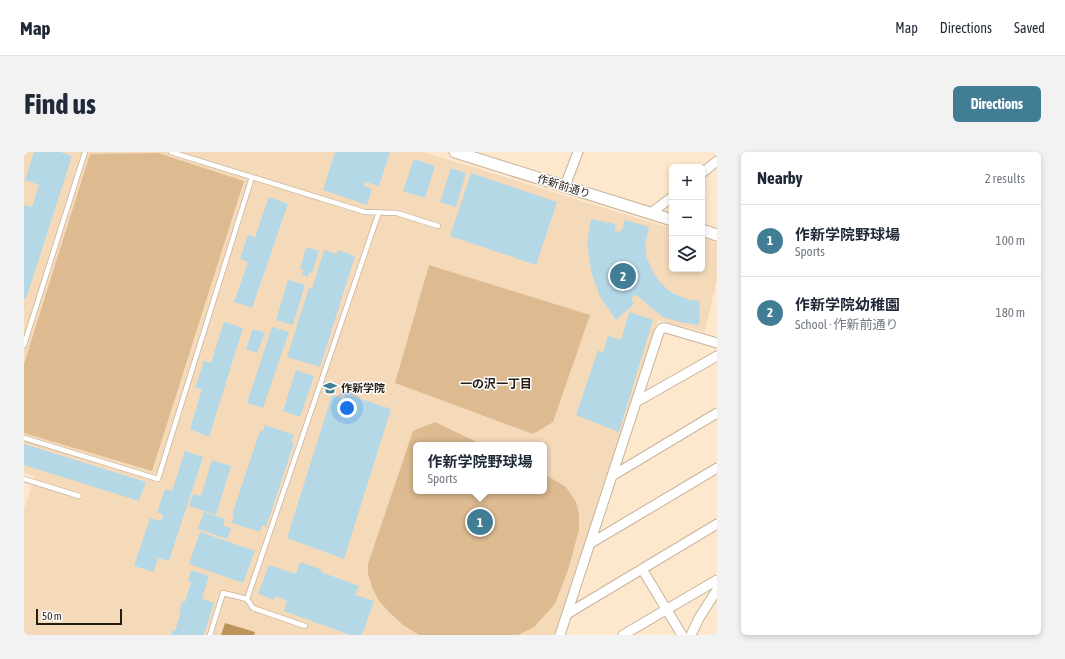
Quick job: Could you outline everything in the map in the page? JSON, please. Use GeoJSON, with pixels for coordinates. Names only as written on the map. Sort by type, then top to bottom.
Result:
{"type":"FeatureCollection","features":[{"type":"Feature","properties":{"kind":"street","name":"作新前通り"},"geometry":{"type":"LineString","coordinates":[[455,152],[669,219]]}},
{"type":"Feature","properties":{"kind":"street"},"geometry":{"type":"LineString","coordinates":[[565,186],[578,152]]}},
{"type":"Feature","properties":{"kind":"street"},"geometry":{"type":"LineString","coordinates":[[705,171],[717,161]]}},
{"type":"Feature","properties":{"kind":"street"},"geometry":{"type":"LineString","coordinates":[[651,214],[669,199]]}},
{"type":"Feature","properties":{"kind":"street"},"geometry":{"type":"LineString","coordinates":[[705,231],[717,235]]}},
{"type":"Feature","properties":{"kind":"street"},"geometry":{"type":"LineString","coordinates":[[560,635],[659,332],[662,328],[666,328],[717,344]]}},
{"type":"Feature","properties":{"kind":"street"},"geometry":{"type":"LineString","coordinates":[[636,402],[717,356]]}},
{"type":"Feature","properties":{"kind":"street"},"geometry":{"type":"LineString","coordinates":[[612,476],[717,413]]}},
{"type":"Feature","properties":{"kind":"street"},"geometry":{"type":"LineString","coordinates":[[591,543],[717,468]]}},
{"type":"Feature","properties":{"kind":"street"},"geometry":{"type":"LineString","coordinates":[[567,614],[717,524]]}},
{"type":"Feature","properties":{"kind":"street"},"geometry":{"type":"LineString","coordinates":[[642,569],[682,635]]}},
{"type":"Feature","properties":{"kind":"street"},"geometry":{"type":"LineString","coordinates":[[624,635],[717,580]]}},
{"type":"Feature","properties":{"kind":"street"},"geometry":{"type":"LineString","coordinates":[[691,635],[699,618],[717,591]]}},
{"type":"Feature","properties":{"kind":"lane"},"geometry":{"type":"LineString","coordinates":[[24,345],[85,152]]}},
{"type":"Feature","properties":{"kind":"lane"},"geometry":{"type":"LineString","coordinates":[[171,152],[365,212],[397,213],[438,226]]}},
{"type":"Feature","properties":{"kind":"lane"},"geometry":{"type":"LineString","coordinates":[[24,438],[158,479],[252,177]]}},
{"type":"Feature","properties":{"kind":"lane"},"geometry":{"type":"LineString","coordinates":[[247,599],[379,212]]}},
{"type":"Feature","properties":{"kind":"lane"},"geometry":{"type":"LineString","coordinates":[[24,479],[79,496]]}},
{"type":"Feature","properties":{"kind":"lane"},"geometry":{"type":"LineString","coordinates":[[210,635],[223,593],[247,599],[252,608],[305,626]]}},
{"type":"Feature","properties":{"kind":"shaded area","name":"作新学院"},"geometry":{"type":"Polygon","coordinates":[[[24,152],[424,152],[669,228],[669,272],[705,272],[705,239],[717,243],[717,278],[705,332],[658,320],[589,537],[555,635],[24,635],[24,509],[35,476],[24,473],[24,152]]]}},
{"type":"Feature","properties":{"kind":"shaded area"},"geometry":{"type":"Polygon","coordinates":[[[158,153],[244,181],[152,471],[24,433],[24,364],[90,154],[158,153]]]}},
{"type":"Feature","properties":{"kind":"shaded area"},"geometry":{"type":"Polygon","coordinates":[[[429,265],[590,315],[553,422],[533,434],[395,383],[429,265]]]}},
{"type":"Feature","properties":{"kind":"shaded area"},"geometry":{"type":"Polygon","coordinates":[[[435,422],[477,442],[413,442],[413,494],[547,494],[547,476],[566,487],[576,502],[579,514],[579,530],[568,570],[555,604],[534,627],[518,635],[419,635],[403,625],[379,601],[372,587],[368,574],[368,564],[413,431],[435,422]]]}},
{"type":"Feature","properties":{"kind":"shaded area"},"geometry":{"type":"Polygon","coordinates":[[[225,623],[255,632],[254,635],[221,635],[225,623]]]}},
{"type":"Feature","properties":{"kind":"building"},"geometry":{"type":"Polygon","coordinates":[[[34,152],[60,152],[72,156],[26,299],[24,298],[24,205],[32,207],[39,185],[25,180],[34,152]]]}},
{"type":"Feature","properties":{"kind":"building"},"geometry":{"type":"Polygon","coordinates":[[[335,152],[390,152],[379,186],[366,182],[364,186],[372,189],[367,205],[323,190],[335,152]]]}},
{"type":"Feature","properties":{"kind":"building"},"geometry":{"type":"Polygon","coordinates":[[[414,159],[435,166],[425,198],[403,191],[414,159]]]}},
{"type":"Feature","properties":{"kind":"building"},"geometry":{"type":"Polygon","coordinates":[[[451,168],[466,173],[456,207],[440,202],[451,168]]]}},
{"type":"Feature","properties":{"kind":"building"},"geometry":{"type":"Polygon","coordinates":[[[471,173],[557,202],[536,265],[450,236],[471,173]]]}},
{"type":"Feature","properties":{"kind":"building"},"geometry":{"type":"Polygon","coordinates":[[[269,197],[288,204],[252,308],[234,302],[248,262],[240,259],[248,235],[255,237],[269,197]]]}},
{"type":"Feature","properties":{"kind":"building"},"geometry":{"type":"Polygon","coordinates":[[[591,219],[615,224],[616,231],[619,232],[622,230],[625,220],[649,227],[645,246],[647,258],[652,270],[658,280],[674,294],[690,300],[700,301],[699,325],[663,317],[638,296],[634,295],[632,300],[634,304],[616,320],[600,297],[591,271],[587,243],[591,219]]]}},
{"type":"Feature","properties":{"kind":"building"},"geometry":{"type":"Polygon","coordinates":[[[306,247],[319,251],[312,273],[309,272],[308,277],[302,275],[303,270],[300,269],[306,247]]]}},
{"type":"Feature","properties":{"kind":"building"},"geometry":{"type":"Polygon","coordinates":[[[324,250],[337,254],[338,250],[355,256],[320,367],[287,357],[309,288],[312,289],[324,250]]]}},
{"type":"Feature","properties":{"kind":"building"},"geometry":{"type":"Polygon","coordinates":[[[288,280],[305,285],[293,325],[276,320],[288,280]]]}},
{"type":"Feature","properties":{"kind":"building"},"geometry":{"type":"Polygon","coordinates":[[[629,312],[653,320],[619,432],[576,415],[598,350],[603,353],[608,336],[621,340],[629,312]]]}},
{"type":"Feature","properties":{"kind":"building"},"geometry":{"type":"Polygon","coordinates":[[[224,322],[243,328],[209,437],[190,429],[202,389],[195,388],[204,361],[211,363],[224,322]]]}},
{"type":"Feature","properties":{"kind":"building"},"geometry":{"type":"Polygon","coordinates":[[[272,327],[289,332],[263,408],[247,403],[272,327]]]}},
{"type":"Feature","properties":{"kind":"building"},"geometry":{"type":"Polygon","coordinates":[[[253,329],[265,333],[257,353],[246,349],[253,329]]]}},
{"type":"Feature","properties":{"kind":"building"},"geometry":{"type":"Polygon","coordinates":[[[296,370],[314,376],[300,417],[283,411],[296,370]]]}},
{"type":"Feature","properties":{"kind":"building"},"geometry":{"type":"Polygon","coordinates":[[[346,394],[391,409],[344,559],[287,538],[332,395],[344,399],[346,394]]]}},
{"type":"Feature","properties":{"kind":"building"},"geometry":{"type":"Polygon","coordinates":[[[265,425],[294,435],[291,442],[294,443],[266,527],[262,525],[260,532],[232,523],[234,516],[232,515],[260,431],[263,431],[265,425]]]}},
{"type":"Feature","properties":{"kind":"building"},"geometry":{"type":"Polygon","coordinates":[[[24,444],[146,482],[139,501],[24,465],[24,444]]]}},
{"type":"Feature","properties":{"kind":"building"},"geometry":{"type":"Polygon","coordinates":[[[185,451],[203,457],[169,561],[158,558],[154,572],[134,566],[150,518],[161,521],[163,515],[157,512],[165,489],[172,491],[185,451]]]}},
{"type":"Feature","properties":{"kind":"building"},"geometry":{"type":"Polygon","coordinates":[[[212,460],[231,466],[216,515],[189,506],[193,494],[201,496],[212,460]]]}},
{"type":"Feature","properties":{"kind":"building"},"geometry":{"type":"Polygon","coordinates":[[[204,512],[225,519],[223,526],[231,528],[227,539],[198,529],[204,512]]]}},
{"type":"Feature","properties":{"kind":"building"},"geometry":{"type":"Polygon","coordinates":[[[200,532],[255,551],[243,583],[189,564],[200,532]]]}},
{"type":"Feature","properties":{"kind":"building"},"geometry":{"type":"Polygon","coordinates":[[[300,562],[322,570],[321,572],[359,586],[355,595],[374,601],[362,635],[350,635],[284,611],[287,601],[275,596],[274,600],[258,594],[269,565],[296,574],[300,562]]]}},
{"type":"Feature","properties":{"kind":"building"},"geometry":{"type":"Polygon","coordinates":[[[191,570],[209,576],[202,599],[214,603],[204,635],[171,635],[173,630],[175,631],[181,612],[179,612],[182,601],[185,602],[191,582],[188,581],[191,570]]]}},
{"type":"Feature","properties":{"kind":"place","name":"作新学院幼稚園"},"geometry":{"type":"Point","coordinates":[623,276]}},
{"type":"Feature","properties":{"kind":"place","name":"作新学院"},"geometry":{"type":"Point","coordinates":[330,388]}},
{"type":"Feature","properties":{"kind":"place","name":"作新学院野球場"},"geometry":{"type":"Point","coordinates":[480,522]}},
{"type":"Feature","properties":{"kind":"district","name":"一の沢一丁目"},"geometry":{"type":"Point","coordinates":[496,384]}}]}
